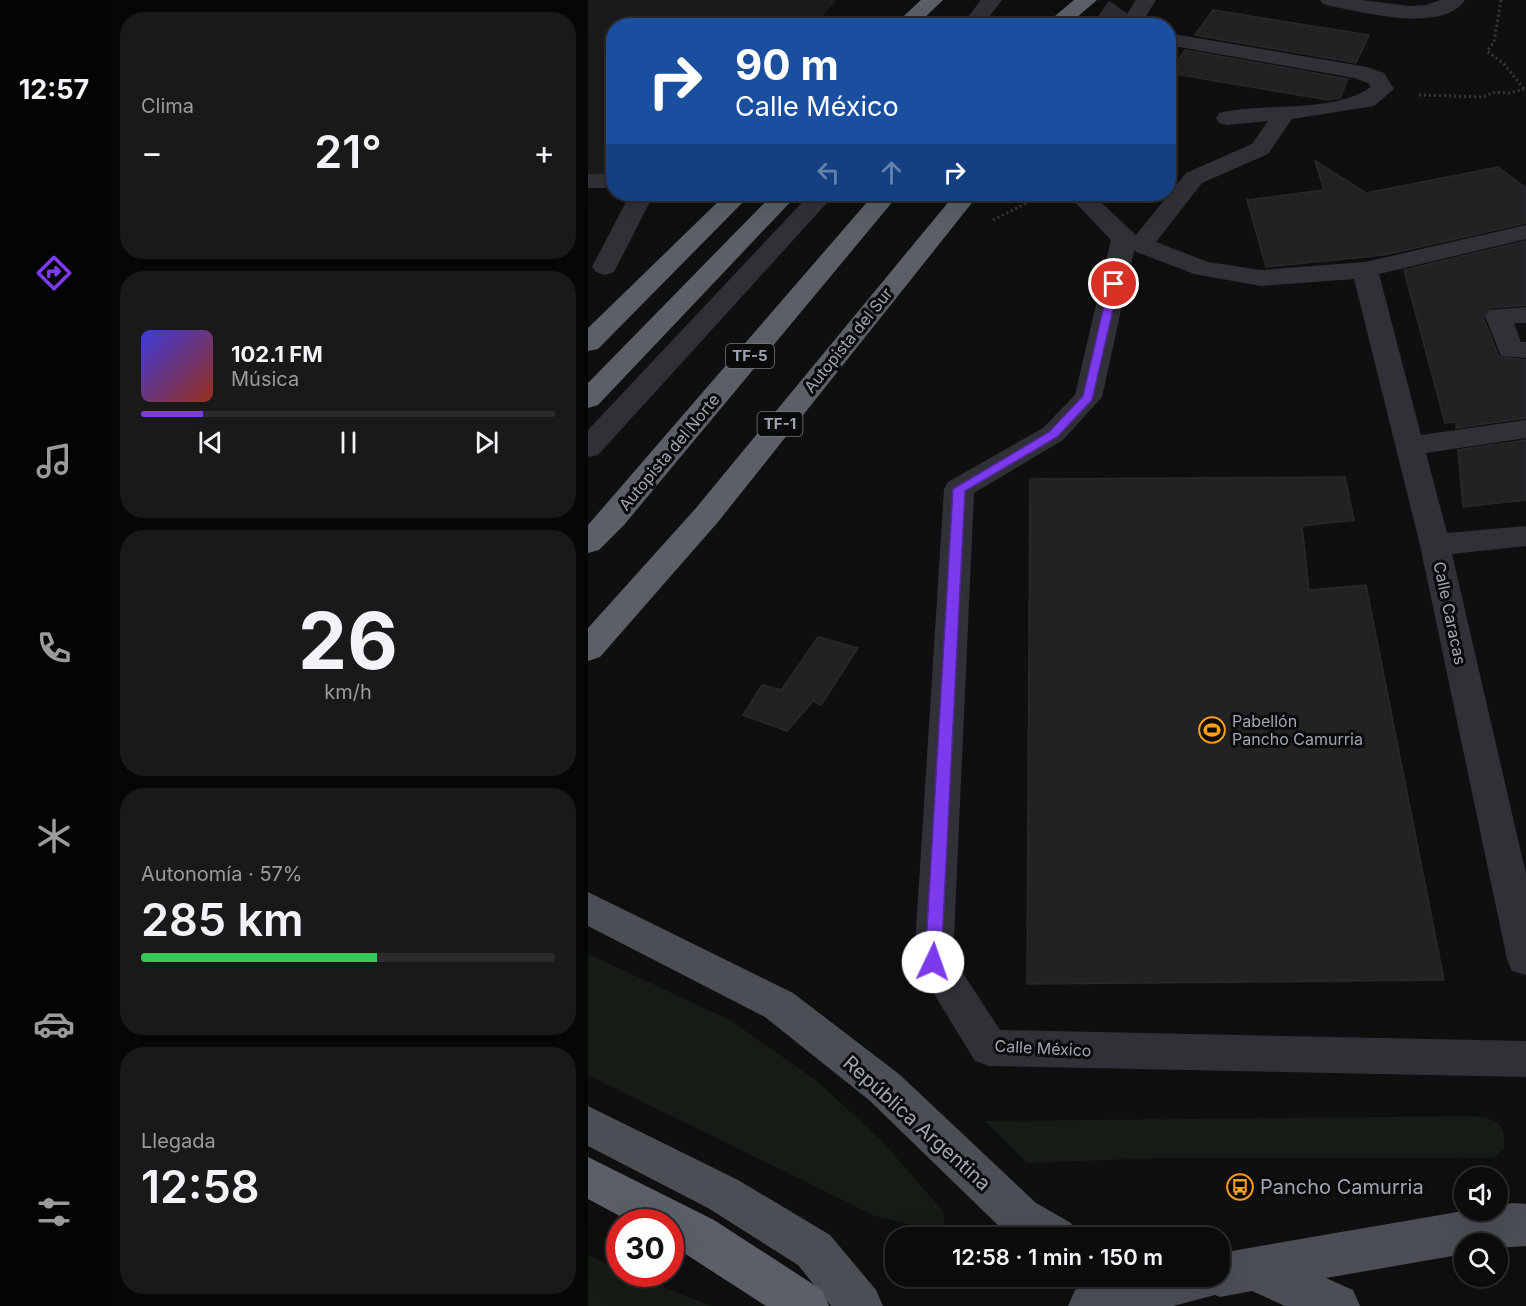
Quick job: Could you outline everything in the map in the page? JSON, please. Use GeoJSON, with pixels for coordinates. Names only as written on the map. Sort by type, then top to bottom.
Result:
{"type":"FeatureCollection","features":[{"type":"Feature","properties":{"kind":"highway"},"geometry":{"type":"LineString","coordinates":[[896,18],[908,0]]}},
{"type":"Feature","properties":{"kind":"highway"},"geometry":{"type":"LineString","coordinates":[[1045,17],[1087,0]]}},
{"type":"Feature","properties":{"kind":"highway"},"geometry":{"type":"LineString","coordinates":[[917,18],[941,4]]}},
{"type":"Feature","properties":{"kind":"highway"},"geometry":{"type":"LineString","coordinates":[[588,343],[732,201]]}},
{"type":"Feature","properties":{"kind":"highway"},"geometry":{"type":"LineString","coordinates":[[588,399],[779,201]]}},
{"type":"Feature","properties":{"kind":"highway","name":"Autopista del Norte"},"geometry":{"type":"LineString","coordinates":[[588,543],[613,518],[881,201]]}},
{"type":"Feature","properties":{"kind":"highway","name":"Autopista del Sur"},"geometry":{"type":"LineString","coordinates":[[588,649],[707,515],[961,201]]}},
{"type":"Feature","properties":{"kind":"highway"},"geometry":{"type":"LineString","coordinates":[[588,1177],[698,1235],[806,1306]]}},
{"type":"Feature","properties":{"kind":"main road","name":"República Argentina"},"geometry":{"type":"LineString","coordinates":[[588,908],[779,1005],[884,1087],[1021,1218],[1036,1227]]}},
{"type":"Feature","properties":{"kind":"main road"},"geometry":{"type":"LineString","coordinates":[[588,1125],[723,1194],[814,1250],[860,1306]]}},
{"type":"Feature","properties":{"kind":"main road"},"geometry":{"type":"LineString","coordinates":[[1230,1271],[1513,1224],[1526,1225]]}},
{"type":"Feature","properties":{"kind":"main road"},"geometry":{"type":"LineString","coordinates":[[1230,1280],[1337,1306]]}},
{"type":"Feature","properties":{"kind":"main road"},"geometry":{"type":"LineString","coordinates":[[1091,1306],[1163,1287]]}},
{"type":"Feature","properties":{"kind":"street"},"geometry":{"type":"LineString","coordinates":[[977,18],[992,0]]}},
{"type":"Feature","properties":{"kind":"street"},"geometry":{"type":"LineString","coordinates":[[1134,18],[1146,0]]}},
{"type":"Feature","properties":{"kind":"street"},"geometry":{"type":"LineString","coordinates":[[1330,0],[1418,12],[1436,10],[1455,0]]}},
{"type":"Feature","properties":{"kind":"street"},"geometry":{"type":"LineString","coordinates":[[1176,40],[1359,72],[1376,78],[1383,89],[1366,101],[1324,109],[1227,118]]}},
{"type":"Feature","properties":{"kind":"street"},"geometry":{"type":"LineString","coordinates":[[1176,197],[1194,178],[1260,149],[1285,113]]}},
{"type":"Feature","properties":{"kind":"street"},"geometry":{"type":"LineString","coordinates":[[588,181],[606,181]]}},
{"type":"Feature","properties":{"kind":"street"},"geometry":{"type":"LineString","coordinates":[[605,267],[638,201]]}},
{"type":"Feature","properties":{"kind":"street"},"geometry":{"type":"LineString","coordinates":[[588,448],[817,201]]}},
{"type":"Feature","properties":{"kind":"street"},"geometry":{"type":"LineString","coordinates":[[1087,201],[1133,242],[1203,269],[1261,278],[1365,270],[1526,232]]}},
{"type":"Feature","properties":{"kind":"street"},"geometry":{"type":"LineString","coordinates":[[1133,242],[1172,201]]}},
{"type":"Feature","properties":{"kind":"street","name":"Calle México"},"geometry":{"type":"LineString","coordinates":[[1133,242],[1088,397],[1053,434],[959,489],[933,962],[989,1048],[1526,1059]]}},
{"type":"Feature","properties":{"kind":"street","name":"Calle Caracas"},"geometry":{"type":"LineString","coordinates":[[1365,270],[1435,545],[1519,895],[1526,959]]}},
{"type":"Feature","properties":{"kind":"street"},"geometry":{"type":"LineString","coordinates":[[1526,315],[1498,316],[1511,350],[1526,350]]}},
{"type":"Feature","properties":{"kind":"street"},"geometry":{"type":"LineString","coordinates":[[1410,446],[1526,429]]}},
{"type":"Feature","properties":{"kind":"street"},"geometry":{"type":"LineString","coordinates":[[1435,545],[1526,536]]}},
{"type":"Feature","properties":{"kind":"path"},"geometry":{"type":"LineString","coordinates":[[1383,89],[1412,94],[1463,97],[1483,97],[1495,92],[1510,93],[1525,90],[1504,64],[1487,51],[1494,42],[1501,0]]}},
{"type":"Feature","properties":{"kind":"shaded area"},"geometry":{"type":"Polygon","coordinates":[[[588,0],[837,0],[820,18],[606,18],[606,181],[588,181],[588,0]]]}},
{"type":"Feature","properties":{"kind":"shaded area"},"geometry":{"type":"Polygon","coordinates":[[[588,954],[730,1020],[817,1081],[882,1141],[943,1211],[945,1227],[921,1227],[875,1216],[588,1075],[588,954]]]}},
{"type":"Feature","properties":{"kind":"shaded area"},"geometry":{"type":"Polygon","coordinates":[[[1466,1116],[1490,1119],[1500,1126],[1503,1131],[1504,1149],[1494,1158],[1161,1158],[1027,1163],[985,1121],[1466,1116]]]}},
{"type":"Feature","properties":{"kind":"shaded area"},"geometry":{"type":"Polygon","coordinates":[[[588,1255],[606,1263],[606,1287],[663,1287],[711,1306],[588,1306],[588,1255]]]}},
{"type":"Feature","properties":{"kind":"building"},"geometry":{"type":"Polygon","coordinates":[[[1213,10],[1369,35],[1356,63],[1195,35],[1213,10]]]}},
{"type":"Feature","properties":{"kind":"building"},"geometry":{"type":"Polygon","coordinates":[[[1185,50],[1348,79],[1340,98],[1328,100],[1176,74],[1176,63],[1185,50]]]}},
{"type":"Feature","properties":{"kind":"building"},"geometry":{"type":"Polygon","coordinates":[[[1315,161],[1366,193],[1498,167],[1526,188],[1526,223],[1384,255],[1266,267],[1247,200],[1324,190],[1315,161]]]}},
{"type":"Feature","properties":{"kind":"building"},"geometry":{"type":"Polygon","coordinates":[[[1526,241],[1526,305],[1489,308],[1483,317],[1499,357],[1526,360],[1526,418],[1456,428],[1456,422],[1445,423],[1404,270],[1526,241]]]}},
{"type":"Feature","properties":{"kind":"building"},"geometry":{"type":"Polygon","coordinates":[[[1526,440],[1526,500],[1463,507],[1458,450],[1526,440]]]}},
{"type":"Feature","properties":{"kind":"building","name":"Pabellón Pancho Camurria"},"geometry":{"type":"Polygon","coordinates":[[[1345,477],[1354,520],[1302,526],[1309,590],[1366,585],[1444,980],[1027,984],[1030,479],[1345,477]]]}},
{"type":"Feature","properties":{"kind":"building"},"geometry":{"type":"Polygon","coordinates":[[[818,637],[858,648],[821,705],[813,701],[787,731],[743,715],[762,685],[786,691],[782,689],[818,637]]]}},
{"type":"Feature","properties":{"kind":"tunnel"},"geometry":{"type":"LineString","coordinates":[[1111,18],[1124,0]]}},
{"type":"Feature","properties":{"kind":"place","name":"Pabellón Pancho Camurria"},"geometry":{"type":"Point","coordinates":[1212,730]}},
{"type":"Feature","properties":{"kind":"place","name":"Pancho Camurria"},"geometry":{"type":"Point","coordinates":[1240,1187]}},
{"type":"Feature","properties":{"kind":"route"},"geometry":{"type":"LineString","coordinates":[[933,962],[959,489],[1053,434],[1088,397],[1114,284]]}}]}
